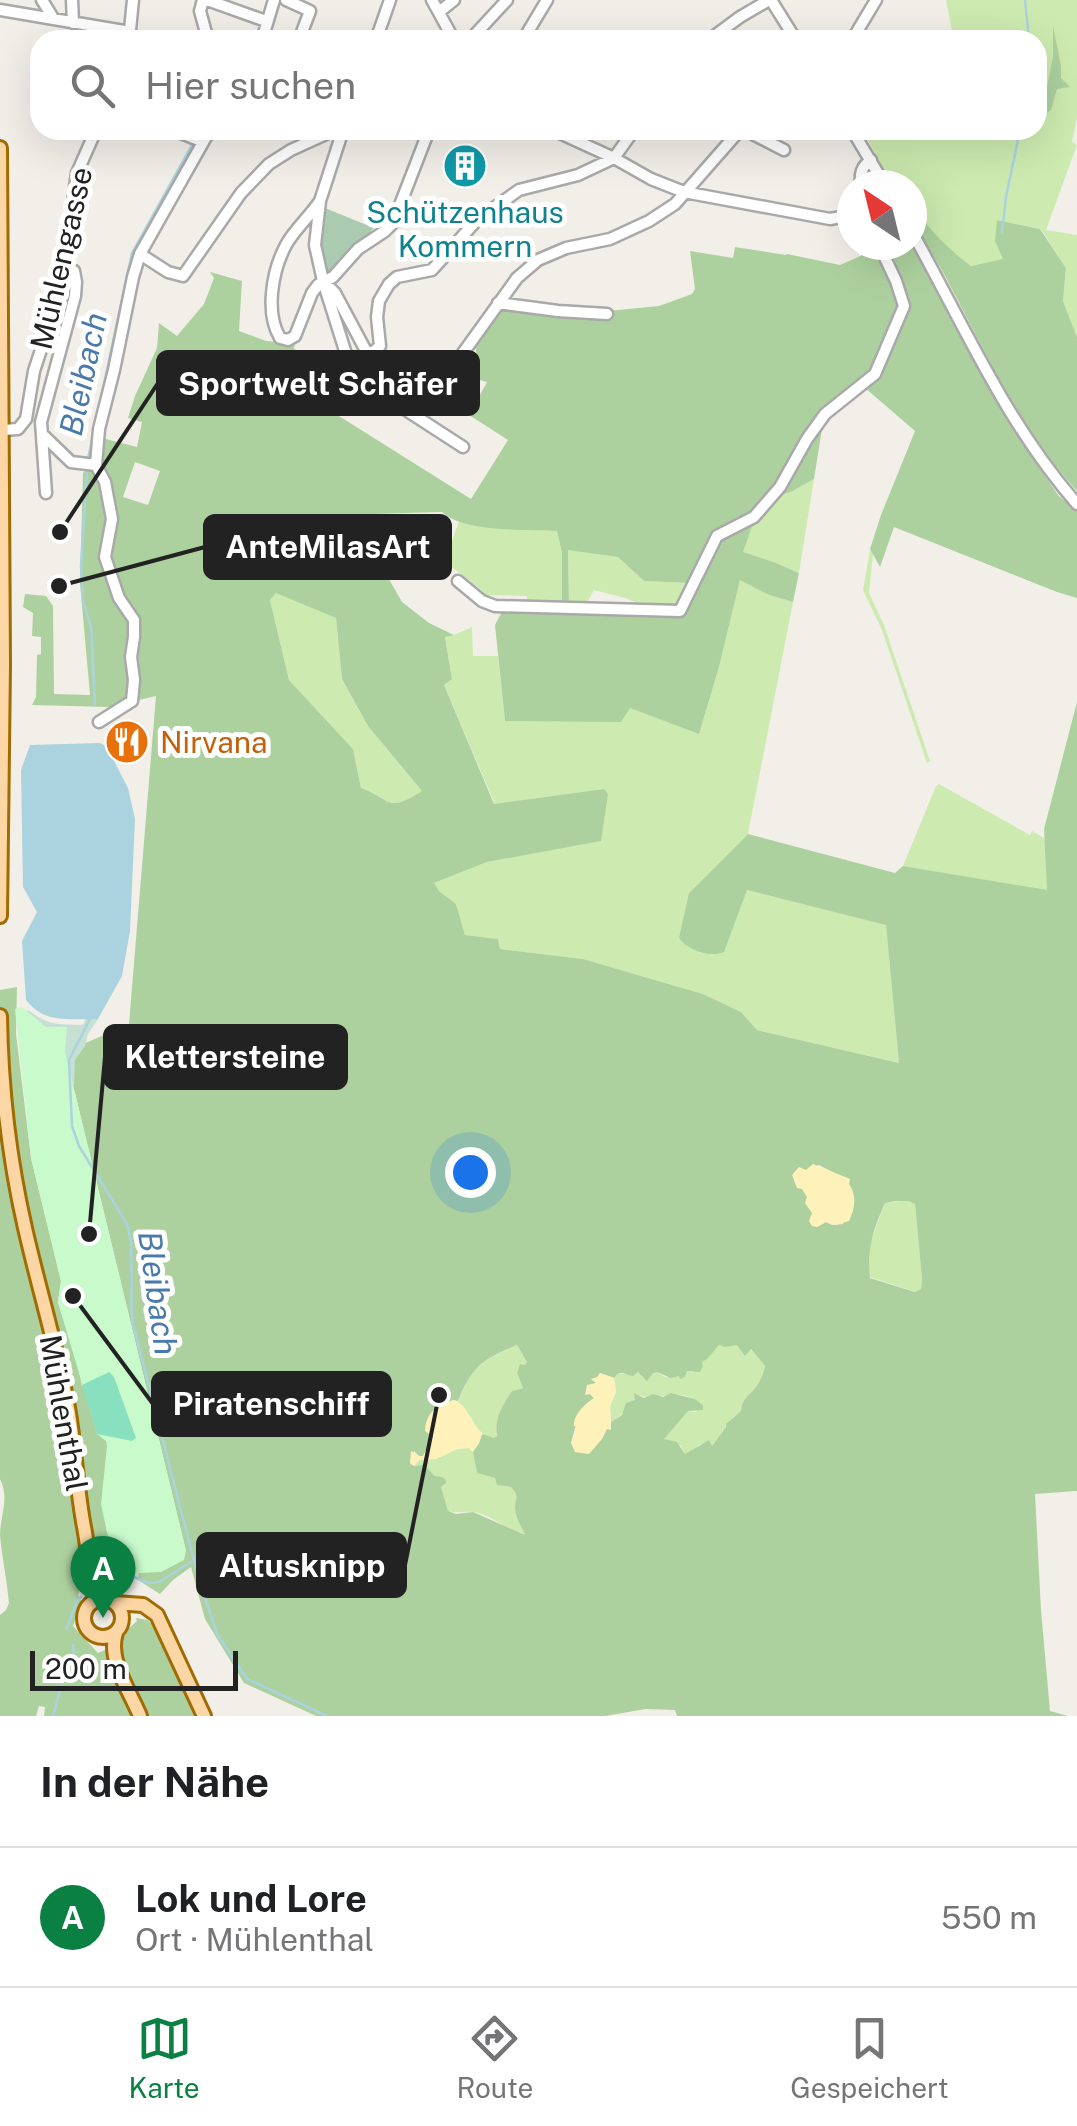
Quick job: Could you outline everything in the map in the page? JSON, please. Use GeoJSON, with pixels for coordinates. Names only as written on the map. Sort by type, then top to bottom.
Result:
{"type":"FeatureCollection","features":[{"type":"Feature","properties":{"kind":"main road"},"geometry":{"type":"LineString","coordinates":[[0,148],[0,916]]}},
{"type":"Feature","properties":{"kind":"main road","name":"Mühlenthal"},"geometry":{"type":"LineString","coordinates":[[0,1016],[14,1172],[62,1376],[94,1582],[110,1601]]}},
{"type":"Feature","properties":{"kind":"main road","name":"Mühlenthal"},"geometry":{"type":"LineString","coordinates":[[81,1516],[76,1524],[90,1605]]}},
{"type":"Feature","properties":{"kind":"main road"},"geometry":{"type":"LineString","coordinates":[[110,1601],[122,1615],[113,1643],[138,1716]]}},
{"type":"Feature","properties":{"kind":"main road"},"geometry":{"type":"LineString","coordinates":[[138,1716],[122,1693],[105,1647],[84,1620],[90,1605],[110,1601],[143,1605],[157,1615],[204,1716]]}},
{"type":"Feature","properties":{"kind":"main road"},"geometry":{"type":"LineString","coordinates":[[98,1637],[108,1637],[129,1618],[140,1614],[163,1629]]}},
{"type":"Feature","properties":{"kind":"street"},"geometry":{"type":"LineString","coordinates":[[42,0],[53,18]]}},
{"type":"Feature","properties":{"kind":"street"},"geometry":{"type":"LineString","coordinates":[[72,0],[73,23]]}},
{"type":"Feature","properties":{"kind":"street"},"geometry":{"type":"LineString","coordinates":[[130,30],[132,0]]}},
{"type":"Feature","properties":{"kind":"street"},"geometry":{"type":"LineString","coordinates":[[205,30],[200,12],[205,0],[266,21]]}},
{"type":"Feature","properties":{"kind":"street"},"geometry":{"type":"LineString","coordinates":[[264,30],[274,0]]}},
{"type":"Feature","properties":{"kind":"street"},"geometry":{"type":"LineString","coordinates":[[286,0],[310,10],[303,30]]}},
{"type":"Feature","properties":{"kind":"street"},"geometry":{"type":"LineString","coordinates":[[380,30],[390,0]]}},
{"type":"Feature","properties":{"kind":"street"},"geometry":{"type":"LineString","coordinates":[[432,0],[449,30]]}},
{"type":"Feature","properties":{"kind":"street"},"geometry":{"type":"LineString","coordinates":[[439,12],[454,0]]}},
{"type":"Feature","properties":{"kind":"street"},"geometry":{"type":"LineString","coordinates":[[479,30],[507,0]]}},
{"type":"Feature","properties":{"kind":"street"},"geometry":{"type":"LineString","coordinates":[[529,30],[547,0]]}},
{"type":"Feature","properties":{"kind":"street"},"geometry":{"type":"LineString","coordinates":[[722,30],[770,0],[790,30]]}},
{"type":"Feature","properties":{"kind":"street"},"geometry":{"type":"LineString","coordinates":[[858,30],[876,0]]}},
{"type":"Feature","properties":{"kind":"street"},"geometry":{"type":"LineString","coordinates":[[0,10],[104,30]]}},
{"type":"Feature","properties":{"kind":"street","name":"Mühlengasse"},"geometry":{"type":"LineString","coordinates":[[3,430],[18,429],[26,419],[34,371],[64,268],[76,172],[91,140]]}},
{"type":"Feature","properties":{"kind":"street"},"geometry":{"type":"LineString","coordinates":[[90,465],[132,277],[140,254],[200,140]]}},
{"type":"Feature","properties":{"kind":"street"},"geometry":{"type":"LineString","coordinates":[[140,254],[168,272],[183,276],[239,196],[265,168],[312,140]]}},
{"type":"Feature","properties":{"kind":"street"},"geometry":{"type":"LineString","coordinates":[[323,140],[334,153]]}},
{"type":"Feature","properties":{"kind":"street"},"geometry":{"type":"LineString","coordinates":[[337,140],[320,201],[316,245],[323,281],[351,364],[384,398],[462,447]]}},
{"type":"Feature","properties":{"kind":"street"},"geometry":{"type":"LineString","coordinates":[[320,201],[287,242],[280,259],[272,317],[280,338],[288,340],[295,336],[312,293],[392,223],[425,140]]}},
{"type":"Feature","properties":{"kind":"street"},"geometry":{"type":"LineString","coordinates":[[575,140],[684,192],[837,217]]}},
{"type":"Feature","properties":{"kind":"street"},"geometry":{"type":"LineString","coordinates":[[323,281],[335,294],[366,351],[372,353],[380,346],[378,301],[389,284],[397,278],[432,270],[478,220],[519,190],[578,175],[614,158],[627,140]]}},
{"type":"Feature","properties":{"kind":"street"},"geometry":{"type":"LineString","coordinates":[[465,361],[463,353],[498,303],[517,278],[538,260],[566,248],[610,239],[675,204],[733,140]]}},
{"type":"Feature","properties":{"kind":"street"},"geometry":{"type":"LineString","coordinates":[[763,140],[784,150]]}},
{"type":"Feature","properties":{"kind":"street"},"geometry":{"type":"LineString","coordinates":[[858,140],[876,170]]}},
{"type":"Feature","properties":{"kind":"street"},"geometry":{"type":"LineString","coordinates":[[862,170],[870,160]]}},
{"type":"Feature","properties":{"kind":"street"},"geometry":{"type":"LineString","coordinates":[[458,581],[495,606],[680,612],[717,536],[754,518],[780,487],[825,414],[876,374],[904,306],[886,260]]}},
{"type":"Feature","properties":{"kind":"street"},"geometry":{"type":"LineString","coordinates":[[927,260],[1002,400],[1036,454],[1077,504]]}},
{"type":"Feature","properties":{"kind":"street"},"geometry":{"type":"LineString","coordinates":[[46,493],[41,422],[75,296],[74,272],[64,268]]}},
{"type":"Feature","properties":{"kind":"street"},"geometry":{"type":"LineString","coordinates":[[498,303],[607,314]]}},
{"type":"Feature","properties":{"kind":"street"},"geometry":{"type":"LineString","coordinates":[[43,435],[71,462],[90,465],[105,482],[112,518],[106,557],[119,598],[134,620],[132,700],[99,722]]}},
{"type":"Feature","properties":{"kind":"green space"},"geometry":{"type":"Polygon","coordinates":[[[946,0],[1077,0],[1077,117],[1072,142],[1077,145],[1046,230],[1077,235],[1077,337],[1063,301],[1066,268],[1041,229],[997,220],[1004,259],[971,266],[927,226],[927,170],[884,170],[868,140],[1047,140],[1047,30],[952,30],[946,0]]]}},
{"type":"Feature","properties":{"kind":"green space"},"geometry":{"type":"Polygon","coordinates":[[[1053,26],[1061,78],[1070,87],[1057,89],[1047,113],[1047,87],[1053,57],[1053,26]]]}},
{"type":"Feature","properties":{"kind":"green space"},"geometry":{"type":"Polygon","coordinates":[[[325,208],[374,228],[332,273],[325,272],[321,248],[325,208]]]}},
{"type":"Feature","properties":{"kind":"green space"},"geometry":{"type":"Polygon","coordinates":[[[997,220],[1040,229],[1066,268],[1063,301],[1077,337],[1077,491],[1037,441],[927,245],[927,224],[971,266],[1003,259],[995,241],[997,220]]]}},
{"type":"Feature","properties":{"kind":"green space"},"geometry":{"type":"Polygon","coordinates":[[[735,247],[840,265],[851,260],[919,260],[1013,430],[1058,495],[1077,512],[1077,598],[894,527],[880,567],[870,549],[915,431],[864,387],[823,422],[814,479],[776,496],[754,521],[743,552],[799,573],[793,602],[740,580],[699,734],[630,708],[621,722],[505,721],[495,625],[504,608],[676,614],[688,583],[644,581],[618,557],[568,550],[569,605],[562,604],[562,553],[557,531],[480,527],[442,512],[373,514],[370,533],[402,602],[429,623],[454,635],[445,637],[452,679],[444,685],[494,804],[604,789],[608,794],[601,841],[487,862],[434,883],[456,904],[465,935],[498,939],[500,949],[583,959],[703,994],[741,1012],[757,1030],[899,1063],[886,925],[747,890],[724,952],[699,952],[679,938],[689,893],[748,834],[895,873],[903,866],[1047,890],[1044,829],[1077,702],[1077,1491],[1035,1494],[1050,1711],[1068,1716],[677,1716],[675,1710],[646,1709],[605,1716],[316,1716],[244,1683],[205,1619],[191,1567],[160,1594],[138,1580],[139,1566],[186,1551],[65,1052],[129,1024],[156,696],[109,707],[32,705],[41,637],[32,636],[33,613],[23,607],[25,594],[46,596],[53,606],[54,694],[90,695],[80,583],[83,473],[100,455],[102,438],[137,447],[142,422],[128,418],[157,348],[159,323],[177,336],[204,304],[214,278],[210,272],[242,281],[239,331],[266,341],[295,343],[294,349],[356,374],[323,406],[471,499],[508,440],[469,415],[487,382],[480,380],[475,343],[498,307],[608,311],[659,306],[692,294],[695,289],[690,251],[733,258],[735,247]],[[135,462],[123,497],[148,505],[160,471],[135,462]],[[276,593],[270,600],[289,680],[353,749],[361,788],[395,803],[422,791],[368,726],[342,679],[336,618],[276,593]],[[819,1165],[806,1170],[802,1189],[817,1227],[826,1222],[843,1224],[849,1185],[844,1178],[819,1165]],[[885,1203],[877,1223],[870,1278],[915,1292],[921,1289],[922,1279],[915,1204],[885,1203]],[[517,1345],[474,1371],[458,1401],[453,1400],[423,1456],[414,1451],[410,1463],[424,1465],[446,1480],[441,1487],[448,1511],[473,1512],[525,1534],[516,1514],[515,1492],[511,1487],[497,1485],[495,1478],[477,1473],[473,1452],[482,1434],[497,1436],[502,1407],[512,1391],[523,1388],[517,1373],[520,1364],[527,1362],[517,1345]],[[719,1345],[700,1372],[687,1371],[680,1379],[657,1372],[647,1381],[638,1372],[633,1376],[621,1373],[614,1378],[600,1373],[590,1394],[594,1398],[575,1428],[571,1443],[611,1429],[611,1422],[622,1415],[626,1403],[635,1400],[634,1393],[644,1398],[671,1393],[695,1399],[703,1410],[688,1411],[664,1439],[677,1442],[685,1454],[709,1440],[712,1446],[726,1424],[741,1411],[765,1366],[751,1349],[745,1356],[737,1345],[719,1345]]]}},
{"type":"Feature","properties":{"kind":"green space"},"geometry":{"type":"Polygon","coordinates":[[[814,479],[799,573],[742,553],[754,521],[776,496],[814,479]]]}},
{"type":"Feature","properties":{"kind":"green space"},"geometry":{"type":"Polygon","coordinates":[[[459,521],[557,531],[562,553],[562,604],[527,604],[527,596],[483,595],[452,567],[449,550],[459,521]]]}},
{"type":"Feature","properties":{"kind":"green space"},"geometry":{"type":"Polygon","coordinates":[[[568,549],[618,557],[644,581],[688,583],[679,608],[650,608],[594,590],[586,605],[569,605],[568,549]]]}},
{"type":"Feature","properties":{"kind":"green space"},"geometry":{"type":"Polygon","coordinates":[[[870,550],[873,554],[869,593],[884,625],[930,761],[927,763],[882,630],[863,590],[870,550]]]}},
{"type":"Feature","properties":{"kind":"green space"},"geometry":{"type":"Polygon","coordinates":[[[740,579],[769,595],[793,602],[748,834],[689,893],[747,890],[886,924],[899,1063],[757,1030],[741,1012],[703,994],[583,959],[500,949],[498,939],[465,935],[456,904],[434,883],[487,862],[600,841],[604,789],[495,804],[444,685],[452,678],[445,636],[472,627],[473,656],[498,656],[505,721],[630,708],[699,733],[740,579]]]}},
{"type":"Feature","properties":{"kind":"green space"},"geometry":{"type":"Polygon","coordinates":[[[277,592],[336,618],[342,679],[368,726],[422,791],[395,803],[361,788],[353,749],[289,680],[270,600],[277,592]]]}},
{"type":"Feature","properties":{"kind":"green space"},"geometry":{"type":"Polygon","coordinates":[[[939,784],[1030,835],[1032,831],[1044,838],[1047,891],[903,866],[939,784]]]}},
{"type":"Feature","properties":{"kind":"green space"},"geometry":{"type":"Polygon","coordinates":[[[17,987],[16,1034],[31,1158],[61,1281],[58,1302],[82,1386],[136,1445],[102,1504],[118,1574],[81,1582],[78,1595],[82,1602],[73,1626],[98,1653],[120,1644],[136,1618],[148,1620],[161,1636],[198,1716],[44,1716],[45,1707],[39,1706],[36,1716],[0,1716],[0,1615],[9,1603],[0,1536],[4,1500],[0,1479],[0,990],[17,987]]]}},
{"type":"Feature","properties":{"kind":"green space"},"geometry":{"type":"Polygon","coordinates":[[[22,1007],[46,1027],[67,1027],[65,1052],[186,1551],[184,1560],[161,1572],[118,1574],[111,1551],[101,1504],[106,1441],[97,1434],[58,1302],[61,1281],[31,1158],[15,1009],[22,1007]]]}},
{"type":"Feature","properties":{"kind":"green space"},"geometry":{"type":"Polygon","coordinates":[[[28,1010],[58,1024],[80,1025],[85,1019],[98,1019],[75,1060],[74,1085],[70,1088],[45,1028],[26,1013],[28,1010]]]}},
{"type":"Feature","properties":{"kind":"green space"},"geometry":{"type":"Polygon","coordinates":[[[909,1200],[915,1204],[922,1279],[921,1289],[916,1292],[870,1277],[870,1243],[885,1203],[909,1200]]]}},
{"type":"Feature","properties":{"kind":"green space"},"geometry":{"type":"Polygon","coordinates":[[[517,1345],[527,1362],[520,1365],[517,1373],[523,1388],[512,1391],[505,1402],[494,1439],[478,1429],[458,1402],[480,1365],[517,1345]]]}},
{"type":"Feature","properties":{"kind":"green space"},"geometry":{"type":"Polygon","coordinates":[[[718,1345],[744,1346],[765,1366],[742,1411],[712,1446],[700,1444],[685,1454],[681,1446],[663,1439],[688,1411],[695,1412],[703,1405],[683,1395],[635,1394],[635,1400],[611,1422],[617,1374],[657,1372],[665,1377],[693,1372],[718,1345]]]}},
{"type":"Feature","properties":{"kind":"green space"},"geometry":{"type":"Polygon","coordinates":[[[109,1372],[136,1438],[132,1441],[97,1434],[82,1385],[109,1372]]]}},
{"type":"Feature","properties":{"kind":"green space"},"geometry":{"type":"Polygon","coordinates":[[[469,1448],[477,1473],[495,1478],[498,1485],[516,1492],[516,1513],[526,1534],[480,1513],[448,1511],[435,1476],[414,1466],[419,1460],[469,1448]]]}},
{"type":"Feature","properties":{"kind":"sand"},"geometry":{"type":"Polygon","coordinates":[[[813,1164],[850,1179],[854,1202],[849,1221],[812,1226],[807,1197],[797,1188],[792,1175],[799,1167],[806,1170],[813,1164]]]}},
{"type":"Feature","properties":{"kind":"sand"},"geometry":{"type":"Polygon","coordinates":[[[600,1373],[614,1378],[611,1430],[607,1429],[589,1454],[575,1452],[571,1443],[577,1427],[575,1418],[594,1398],[585,1395],[587,1385],[596,1383],[591,1379],[600,1373]]]}},
{"type":"Feature","properties":{"kind":"sand"},"geometry":{"type":"Polygon","coordinates":[[[454,1400],[482,1434],[479,1443],[473,1452],[469,1448],[457,1449],[436,1459],[419,1460],[414,1466],[410,1463],[411,1451],[423,1456],[433,1437],[425,1431],[430,1415],[437,1407],[454,1400]]]}},
{"type":"Feature","properties":{"kind":"water"},"geometry":{"type":"Polygon","coordinates":[[[100,743],[107,747],[128,788],[135,819],[130,931],[122,976],[98,1019],[50,1017],[26,1000],[22,941],[37,912],[23,887],[21,770],[30,745],[100,743]]]}},
{"type":"Feature","properties":{"kind":"waterway","name":"Bleibach"},"geometry":{"type":"LineString","coordinates":[[196,0],[200,30]]}},
{"type":"Feature","properties":{"kind":"waterway"},"geometry":{"type":"LineString","coordinates":[[1025,0],[1028,30]]}},
{"type":"Feature","properties":{"kind":"waterway"},"geometry":{"type":"LineString","coordinates":[[1002,233],[1018,140]]}},
{"type":"Feature","properties":{"kind":"waterway","name":"Bleibach"},"geometry":{"type":"LineString","coordinates":[[88,459],[132,253],[193,143]]}},
{"type":"Feature","properties":{"kind":"waterway","name":"Bleibach"},"geometry":{"type":"LineString","coordinates":[[87,467],[81,566],[83,601],[91,627],[95,704]]}},
{"type":"Feature","properties":{"kind":"waterway","name":"Bleibach"},"geometry":{"type":"LineString","coordinates":[[92,1015],[69,1060],[72,1126],[79,1146],[127,1224],[131,1242],[132,1320],[199,1580],[217,1634],[247,1679],[327,1716]]}},
{"type":"Feature","properties":{"kind":"waterway"},"geometry":{"type":"LineString","coordinates":[[105,1582],[134,1577],[159,1582],[191,1562]]}},
{"type":"Feature","properties":{"kind":"waterway"},"geometry":{"type":"LineString","coordinates":[[67,1628],[81,1597]]}},
{"type":"Feature","properties":{"kind":"waterway"},"geometry":{"type":"LineString","coordinates":[[53,1716],[68,1661],[75,1658],[73,1645]]}},
{"type":"Feature","properties":{"kind":"place","name":"Schützenhaus Kommern"},"geometry":{"type":"Point","coordinates":[465,166]}},
{"type":"Feature","properties":{"kind":"place","name":"Sportwelt Schäfer"},"geometry":{"type":"Point","coordinates":[60,532]}},
{"type":"Feature","properties":{"kind":"place","name":"AnteMilasArt"},"geometry":{"type":"Point","coordinates":[59,586]}},
{"type":"Feature","properties":{"kind":"place","name":"Nirvana"},"geometry":{"type":"Point","coordinates":[127,742]}},
{"type":"Feature","properties":{"kind":"place","name":"Klettersteine"},"geometry":{"type":"Point","coordinates":[89,1234]}},
{"type":"Feature","properties":{"kind":"place","name":"Piratenschiff"},"geometry":{"type":"Point","coordinates":[73,1296]}},
{"type":"Feature","properties":{"kind":"place","name":"Altusknipp"},"geometry":{"type":"Point","coordinates":[439,1395]}},
{"type":"Feature","properties":{"kind":"place","name":"Lok und Lore"},"geometry":{"type":"Point","coordinates":[103,1618]}}]}
